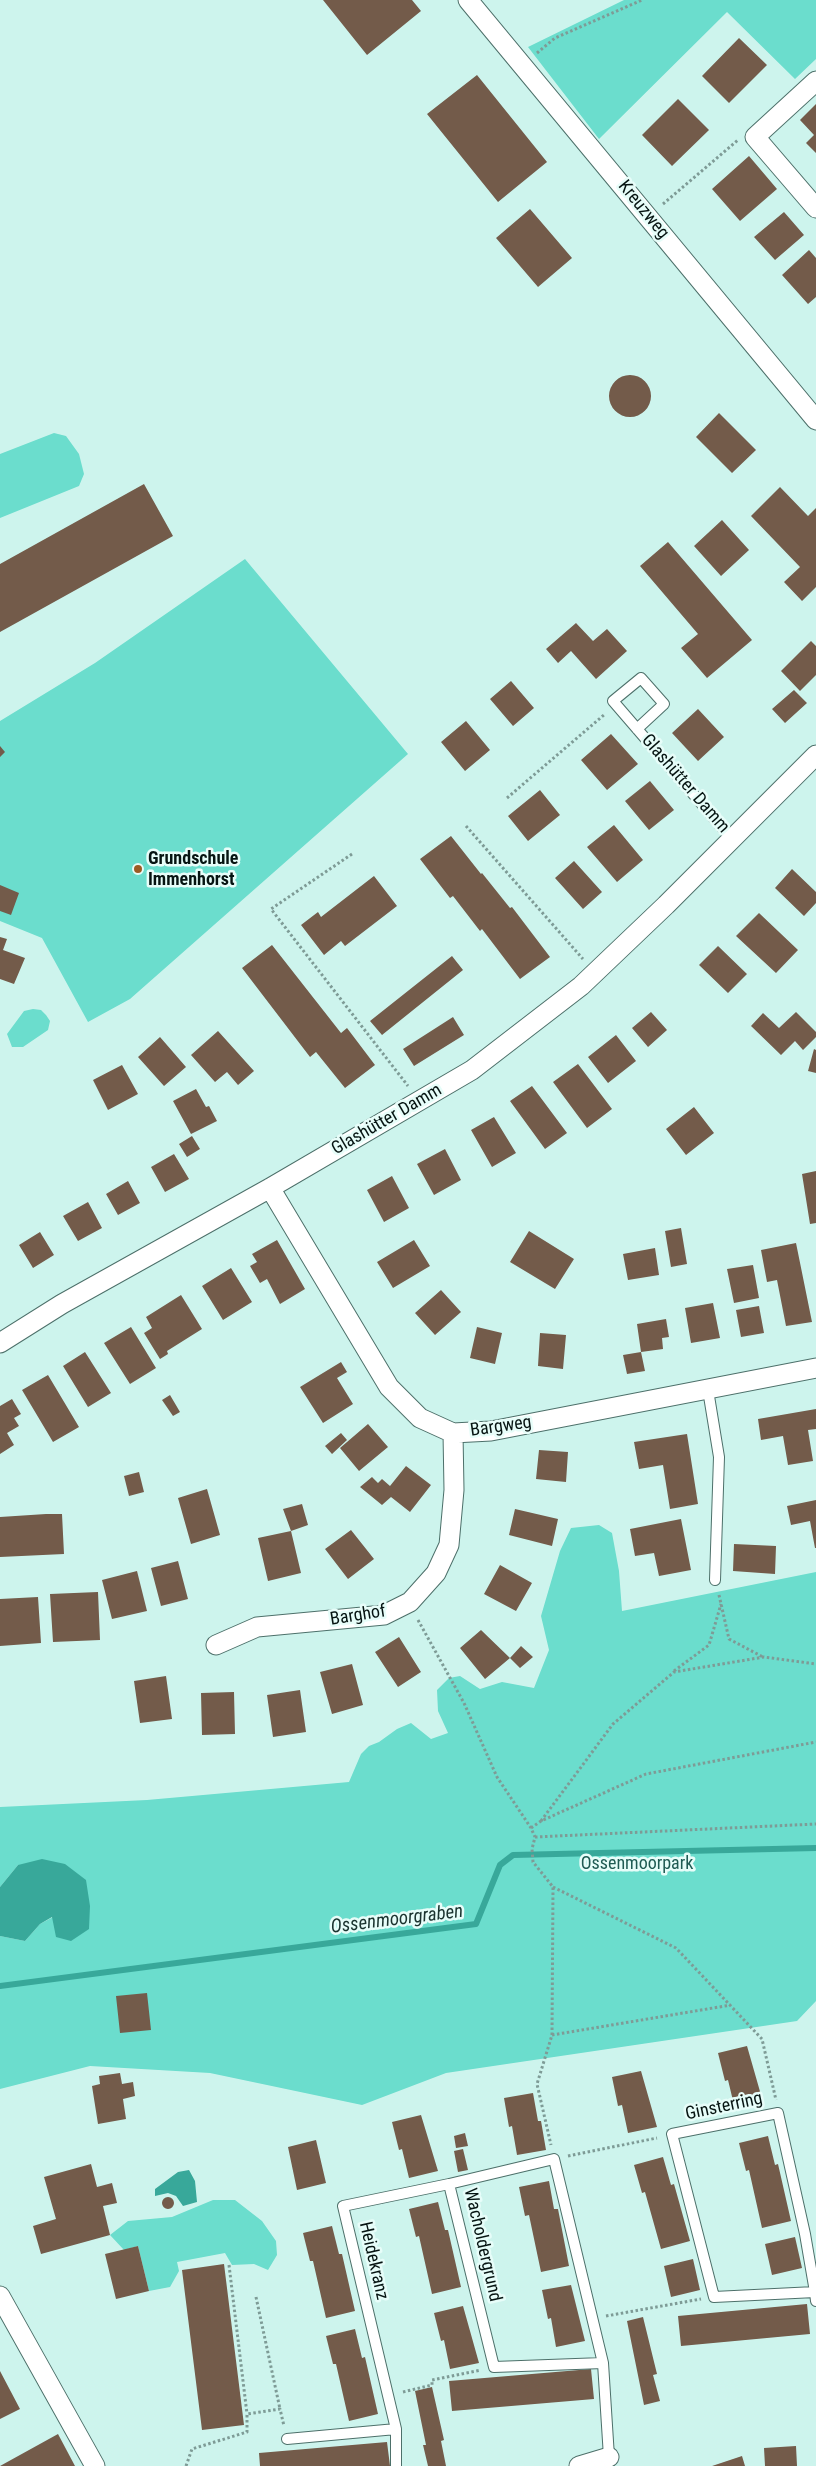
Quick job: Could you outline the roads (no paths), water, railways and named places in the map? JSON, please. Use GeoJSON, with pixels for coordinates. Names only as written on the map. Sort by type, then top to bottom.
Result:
{"type":"FeatureCollection","features":[{"type":"Feature","properties":{"kind":"street","name":"Kreuzweg"},"geometry":{"type":"LineString","coordinates":[[468,0],[524,65],[816,420]]}},
{"type":"Feature","properties":{"kind":"street"},"geometry":{"type":"LineString","coordinates":[[816,81],[755,137],[816,208]]}},
{"type":"Feature","properties":{"kind":"street","name":"Glashütter Damm"},"geometry":{"type":"LineString","coordinates":[[0,1342],[62,1304],[270,1188],[472,1070],[595,972],[816,755]]}},
{"type":"Feature","properties":{"kind":"street","name":"Bargweg"},"geometry":{"type":"LineString","coordinates":[[270,1188],[388,1387],[420,1418],[453,1434],[491,1431],[816,1368]]}},
{"type":"Feature","properties":{"kind":"street","name":"Barghof"},"geometry":{"type":"LineString","coordinates":[[216,1645],[257,1627],[384,1615],[410,1602],[436,1573],[450,1545],[454,1490],[453,1434]]}},
{"type":"Feature","properties":{"kind":"street"},"geometry":{"type":"LineString","coordinates":[[0,2296],[95,2466]]}},
{"type":"Feature","properties":{"kind":"street"},"geometry":{"type":"LineString","coordinates":[[579,2466],[609,2456]]}},
{"type":"Feature","properties":{"kind":"lane","name":"Glashütter Damm"},"geometry":{"type":"LineString","coordinates":[[637,729],[664,704],[641,678],[613,701],[616,704],[637,729],[732,839]]}},
{"type":"Feature","properties":{"kind":"lane"},"geometry":{"type":"LineString","coordinates":[[708,1390],[719,1457],[715,1580]]}},
{"type":"Feature","properties":{"kind":"lane","name":"Ginsterring"},"geometry":{"type":"LineString","coordinates":[[778,2113],[805,2234],[815,2297],[714,2297],[672,2134],[778,2113]]}},
{"type":"Feature","properties":{"kind":"lane","name":"Wacholdergrund"},"geometry":{"type":"LineString","coordinates":[[554,2159],[603,2363],[494,2367],[450,2184],[554,2159]]}},
{"type":"Feature","properties":{"kind":"lane","name":"Heidekranz"},"geometry":{"type":"LineString","coordinates":[[396,2466],[396,2429],[343,2206],[450,2184]]}},
{"type":"Feature","properties":{"kind":"lane"},"geometry":{"type":"LineString","coordinates":[[603,2363],[609,2456]]}},
{"type":"Feature","properties":{"kind":"lane"},"geometry":{"type":"LineString","coordinates":[[287,2439],[396,2429]]}},
{"type":"Feature","properties":{"kind":"waterway","name":"Ossenmoorgraben"},"geometry":{"type":"LineString","coordinates":[[0,1986],[476,1924],[500,1865],[513,1855],[816,1848]]}},
{"type":"Feature","properties":{"kind":"place","name":"Grundschule Immenhorst"},"geometry":{"type":"Point","coordinates":[138,869]}},
{"type":"Feature","properties":{"kind":"park label","name":"Ossenmoorpark"},"geometry":{"type":"Point","coordinates":[637,1864]}}]}
